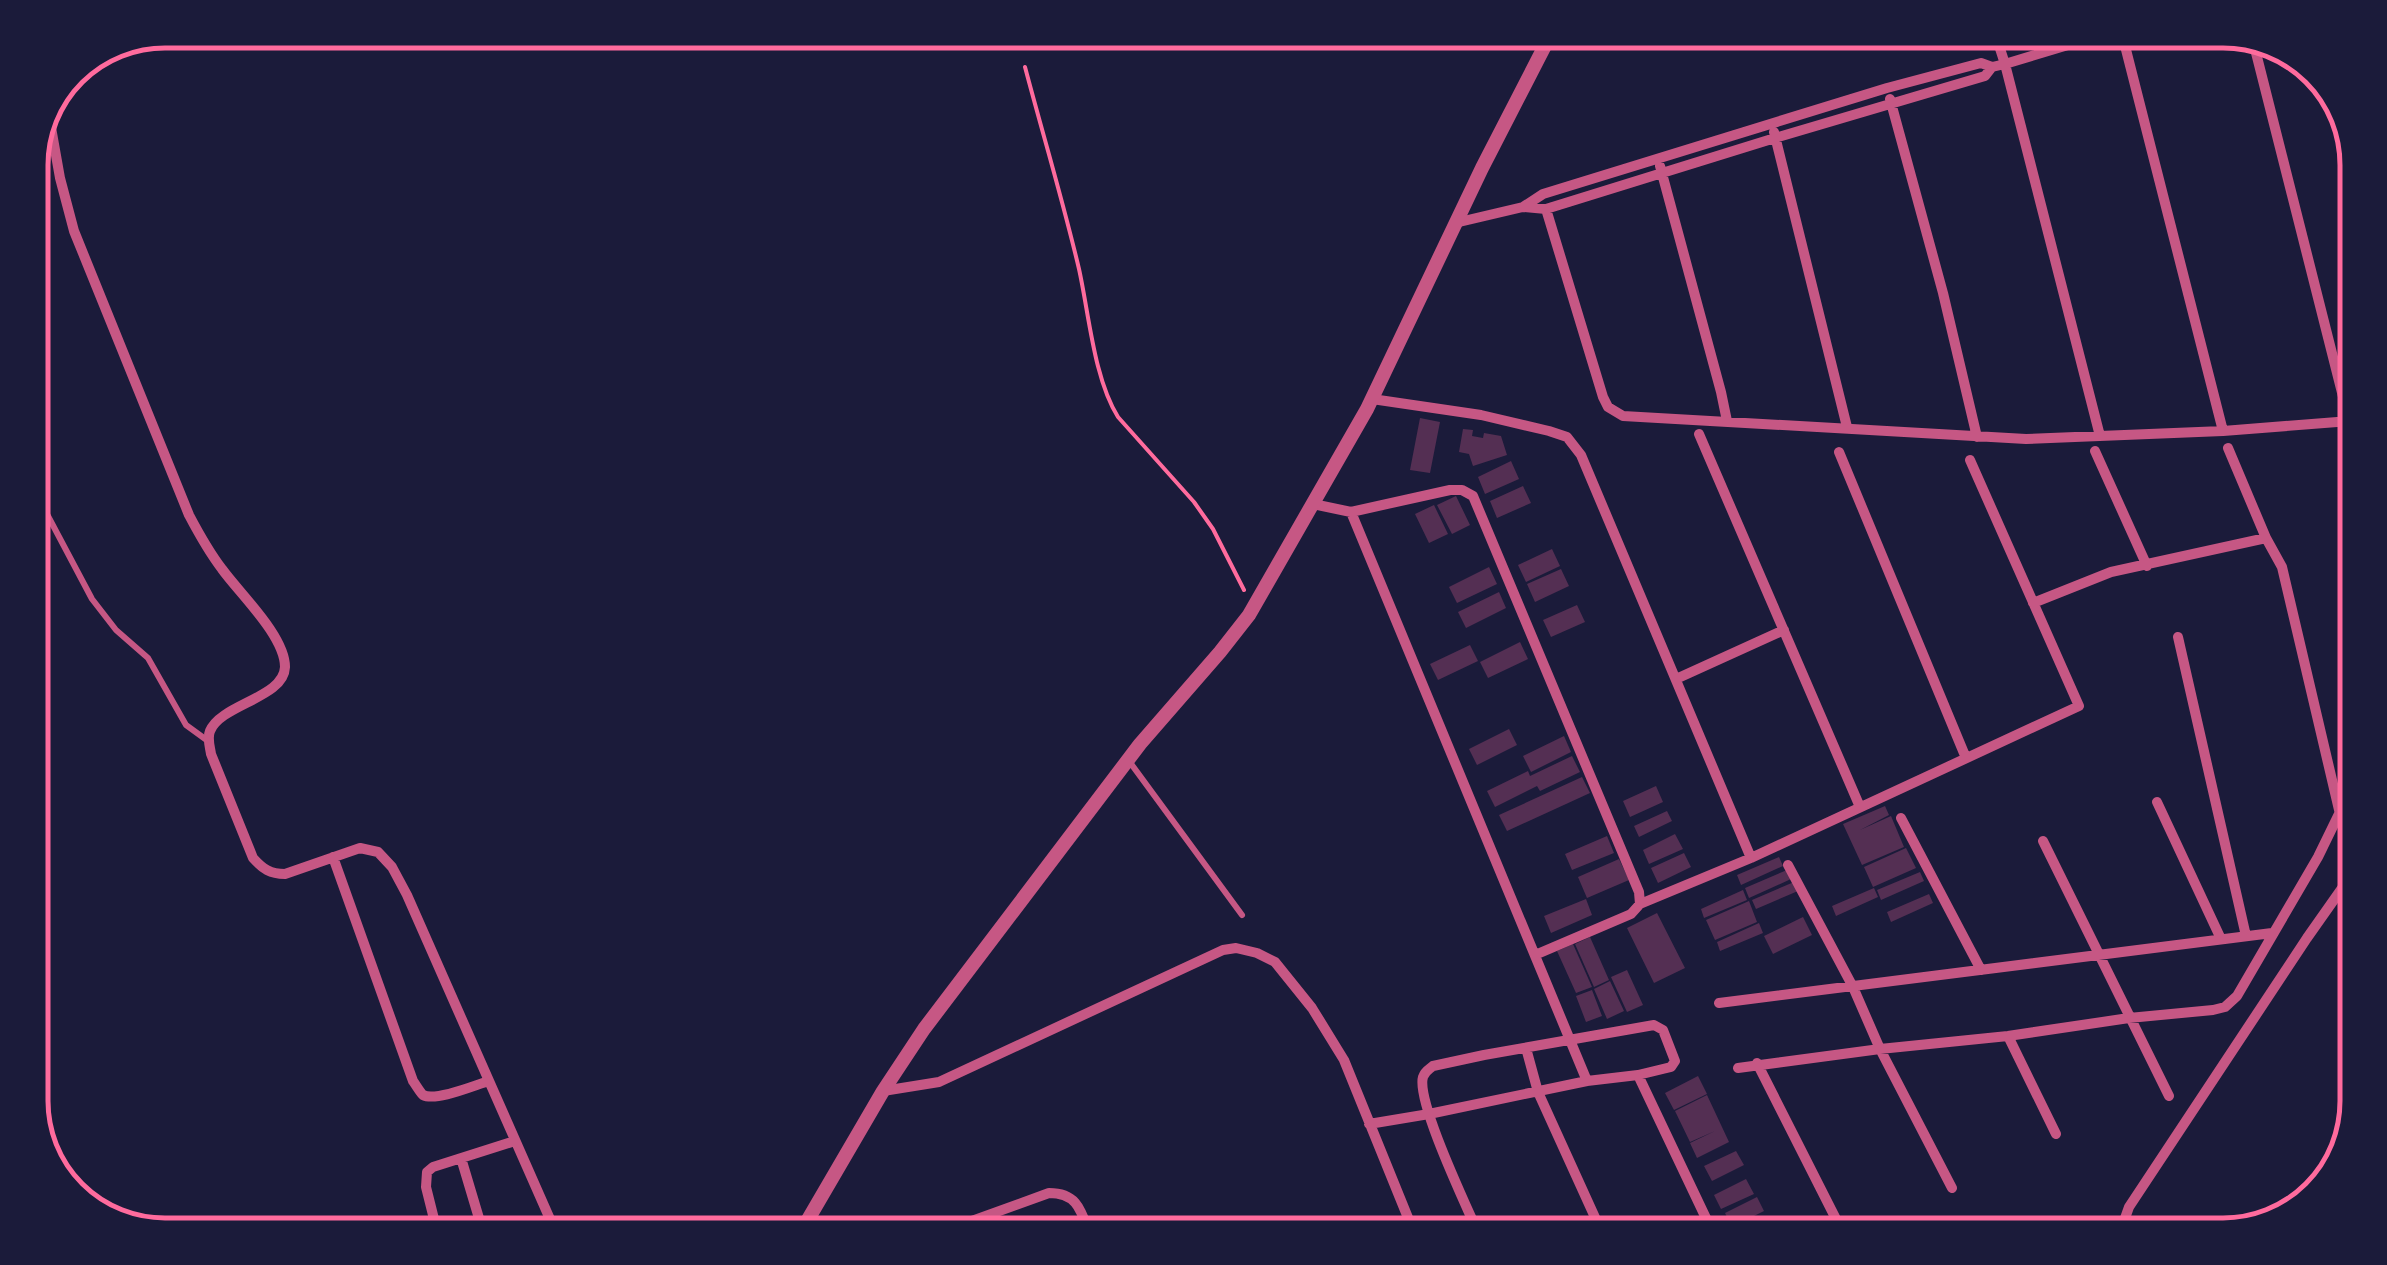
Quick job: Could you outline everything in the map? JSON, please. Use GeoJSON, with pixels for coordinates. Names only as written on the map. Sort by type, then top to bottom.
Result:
{"type":"FeatureCollection","features":[{"type":"Feature","properties":{"kind":"street"},"geometry":{"type":"LineString","coordinates":[[810,1218],[883,1091],[959,982],[1140,744],[1220,652],[1253,607],[1372,398],[1543,48]]}},
{"type":"Feature","properties":{"kind":"street"},"geometry":{"type":"LineString","coordinates":[[2000,48],[2100,436]]}},
{"type":"Feature","properties":{"kind":"street"},"geometry":{"type":"LineString","coordinates":[[1456,223],[1523,207],[1544,194],[1887,88],[1981,64],[2005,64],[2059,48]]}},
{"type":"Feature","properties":{"kind":"street"},"geometry":{"type":"LineString","coordinates":[[2124,48],[2223,431]]}},
{"type":"Feature","properties":{"kind":"street"},"geometry":{"type":"LineString","coordinates":[[2256,52],[2339,379]]}},
{"type":"Feature","properties":{"kind":"street"},"geometry":{"type":"LineString","coordinates":[[1523,207],[1546,209],[1985,76],[1992,67]]}},
{"type":"Feature","properties":{"kind":"street"},"geometry":{"type":"LineString","coordinates":[[1887,88],[1977,437]]}},
{"type":"Feature","properties":{"kind":"street"},"geometry":{"type":"LineString","coordinates":[[1772,123],[1847,427]]}},
{"type":"Feature","properties":{"kind":"street"},"geometry":{"type":"LineString","coordinates":[[52,132],[74,231],[190,516],[223,570],[276,638],[283,655],[283,677],[276,685],[210,730],[211,754],[254,858],[274,874],[285,874],[360,848],[378,852],[392,867],[549,1218]]}},
{"type":"Feature","properties":{"kind":"street"},"geometry":{"type":"LineString","coordinates":[[1657,158],[1727,421]]}},
{"type":"Feature","properties":{"kind":"street"},"geometry":{"type":"LineString","coordinates":[[1546,209],[1602,397],[1608,407],[1624,416],[2026,438],[2223,431],[2339,422]]}},
{"type":"Feature","properties":{"kind":"street"},"geometry":{"type":"LineString","coordinates":[[1372,398],[1482,415],[1567,437],[1581,456],[1751,858]]}},
{"type":"Feature","properties":{"kind":"street"},"geometry":{"type":"LineString","coordinates":[[1699,434],[1860,807]]}},
{"type":"Feature","properties":{"kind":"street"},"geometry":{"type":"LineString","coordinates":[[2228,448],[2282,566],[2340,814]]}},
{"type":"Feature","properties":{"kind":"street"},"geometry":{"type":"LineString","coordinates":[[2094,451],[2147,566]]}},
{"type":"Feature","properties":{"kind":"street"},"geometry":{"type":"LineString","coordinates":[[1839,452],[1966,758]]}},
{"type":"Feature","properties":{"kind":"street"},"geometry":{"type":"LineString","coordinates":[[1534,955],[1631,914],[1640,904],[1751,858],[2079,706],[1970,460]]}},
{"type":"Feature","properties":{"kind":"street"},"geometry":{"type":"LineString","coordinates":[[1313,504],[1351,512],[1450,490],[1462,490],[1473,496],[1639,892],[1640,904]]}},
{"type":"Feature","properties":{"kind":"street"},"geometry":{"type":"LineString","coordinates":[[1351,512],[1587,1080]]}},
{"type":"Feature","properties":{"kind":"street"},"geometry":{"type":"LineString","coordinates":[[2034,604],[2111,572],[2266,538]]}},
{"type":"Feature","properties":{"kind":"street"},"geometry":{"type":"LineString","coordinates":[[1676,678],[1784,630]]}},
{"type":"Feature","properties":{"kind":"street"},"geometry":{"type":"LineString","coordinates":[[2178,637],[2246,936]]}},
{"type":"Feature","properties":{"kind":"street"},"geometry":{"type":"LineString","coordinates":[[2157,802],[2221,939]]}},
{"type":"Feature","properties":{"kind":"street"},"geometry":{"type":"LineString","coordinates":[[1738,1068],[2225,1007],[2237,996],[2340,816]]}},
{"type":"Feature","properties":{"kind":"street"},"geometry":{"type":"LineString","coordinates":[[1900,818],[1981,970]]}},
{"type":"Feature","properties":{"kind":"street"},"geometry":{"type":"LineString","coordinates":[[2043,841],[2169,1096]]}},
{"type":"Feature","properties":{"kind":"street"},"geometry":{"type":"LineString","coordinates":[[333,857],[421,1094],[438,1096],[489,1080]]}},
{"type":"Feature","properties":{"kind":"street"},"geometry":{"type":"LineString","coordinates":[[1788,865],[1854,987],[1880,1048],[1952,1188]]}},
{"type":"Feature","properties":{"kind":"street"},"geometry":{"type":"LineString","coordinates":[[2125,1218],[2340,891]]}},
{"type":"Feature","properties":{"kind":"street"},"geometry":{"type":"LineString","coordinates":[[1718,1002],[2272,933]]}},
{"type":"Feature","properties":{"kind":"street"},"geometry":{"type":"LineString","coordinates":[[883,1091],[940,1082],[1222,950],[1257,952],[1275,962],[1312,1008],[1344,1060],[1408,1218]]}},
{"type":"Feature","properties":{"kind":"street"},"geometry":{"type":"LineString","coordinates":[[1369,1124],[1429,1114],[1587,1080],[1638,1074],[1673,1065],[1675,1061],[1659,1026],[1434,1066],[1424,1073],[1429,1114],[1472,1218]]}},
{"type":"Feature","properties":{"kind":"street"},"geometry":{"type":"LineString","coordinates":[[2008,1036],[2056,1134]]}},
{"type":"Feature","properties":{"kind":"street"},"geometry":{"type":"LineString","coordinates":[[1526,1048],[1538,1092],[1595,1218]]}},
{"type":"Feature","properties":{"kind":"street"},"geometry":{"type":"LineString","coordinates":[[1758,1063],[1836,1218]]}},
{"type":"Feature","properties":{"kind":"street"},"geometry":{"type":"LineString","coordinates":[[1638,1074],[1706,1218]]}},
{"type":"Feature","properties":{"kind":"street"},"geometry":{"type":"LineString","coordinates":[[434,1218],[425,1179],[428,1172],[515,1141]]}},
{"type":"Feature","properties":{"kind":"street"},"geometry":{"type":"LineString","coordinates":[[461,1158],[479,1218]]}},
{"type":"Feature","properties":{"kind":"street"},"geometry":{"type":"LineString","coordinates":[[989,1218],[1049,1193],[1062,1193],[1072,1199],[1083,1218]]}},
{"type":"Feature","properties":{"kind":"lane"},"geometry":{"type":"LineString","coordinates":[[48,516],[92,599],[116,630],[148,658],[186,725],[209,742]]}},
{"type":"Feature","properties":{"kind":"lane"},"geometry":{"type":"LineString","coordinates":[[1128,760],[1242,915]]}},
{"type":"Feature","properties":{"kind":"path"},"geometry":{"type":"LineString","coordinates":[[1026,68],[1111,406],[1194,502],[1213,529],[1253,607]]}},
{"type":"Feature","properties":{"kind":"building"},"geometry":{"type":"Polygon","coordinates":[[[1420,418],[1440,422],[1430,473],[1410,470],[1420,418]]]}},
{"type":"Feature","properties":{"kind":"building"},"geometry":{"type":"Polygon","coordinates":[[[1463,429],[1473,430],[1472,436],[1501,436],[1507,455],[1473,466],[1469,454],[1459,452],[1463,429]]]}},
{"type":"Feature","properties":{"kind":"building"},"geometry":{"type":"Polygon","coordinates":[[[1511,461],[1519,479],[1485,494],[1478,477],[1511,461]]]}},
{"type":"Feature","properties":{"kind":"building"},"geometry":{"type":"Polygon","coordinates":[[[1523,486],[1531,503],[1497,518],[1490,501],[1523,486]]]}},
{"type":"Feature","properties":{"kind":"building"},"geometry":{"type":"Polygon","coordinates":[[[1456,496],[1470,525],[1452,534],[1437,505],[1456,496]]]}},
{"type":"Feature","properties":{"kind":"building"},"geometry":{"type":"Polygon","coordinates":[[[1434,505],[1448,534],[1429,543],[1415,514],[1434,505]]]}},
{"type":"Feature","properties":{"kind":"building"},"geometry":{"type":"Polygon","coordinates":[[[1552,549],[1560,566],[1526,582],[1518,565],[1552,549]]]}},
{"type":"Feature","properties":{"kind":"building"},"geometry":{"type":"Polygon","coordinates":[[[1489,567],[1497,584],[1457,603],[1449,587],[1489,567]]]}},
{"type":"Feature","properties":{"kind":"building"},"geometry":{"type":"Polygon","coordinates":[[[1561,569],[1569,586],[1535,602],[1527,584],[1561,569]]]}},
{"type":"Feature","properties":{"kind":"building"},"geometry":{"type":"Polygon","coordinates":[[[1499,592],[1506,608],[1466,628],[1458,612],[1499,592]]]}},
{"type":"Feature","properties":{"kind":"building"},"geometry":{"type":"Polygon","coordinates":[[[1577,605],[1585,622],[1551,637],[1543,620],[1577,605]]]}},
{"type":"Feature","properties":{"kind":"building"},"geometry":{"type":"Polygon","coordinates":[[[1520,642],[1528,659],[1488,678],[1480,662],[1520,642]]]}},
{"type":"Feature","properties":{"kind":"building"},"geometry":{"type":"Polygon","coordinates":[[[1470,645],[1478,661],[1438,680],[1430,664],[1470,645]]]}},
{"type":"Feature","properties":{"kind":"building"},"geometry":{"type":"Polygon","coordinates":[[[1509,729],[1517,745],[1477,765],[1469,749],[1509,729]]]}},
{"type":"Feature","properties":{"kind":"building"},"geometry":{"type":"Polygon","coordinates":[[[1564,736],[1571,752],[1531,772],[1523,756],[1564,736]]]}},
{"type":"Feature","properties":{"kind":"building"},"geometry":{"type":"Polygon","coordinates":[[[1572,756],[1580,772],[1540,791],[1537,786],[1495,807],[1487,791],[1572,756]]]}},
{"type":"Feature","properties":{"kind":"building"},"geometry":{"type":"Polygon","coordinates":[[[1582,777],[1590,793],[1507,831],[1499,815],[1582,777]]]}},
{"type":"Feature","properties":{"kind":"building"},"geometry":{"type":"Polygon","coordinates":[[[1656,786],[1663,802],[1630,817],[1623,801],[1656,786]]]}},
{"type":"Feature","properties":{"kind":"building"},"geometry":{"type":"Polygon","coordinates":[[[1885,806],[1889,815],[1860,830],[1891,816],[1904,847],[1862,865],[1843,824],[1885,806]]]}},
{"type":"Feature","properties":{"kind":"building"},"geometry":{"type":"Polygon","coordinates":[[[1667,811],[1672,821],[1639,837],[1634,826],[1667,811]]]}},
{"type":"Feature","properties":{"kind":"building"},"geometry":{"type":"Polygon","coordinates":[[[1675,834],[1683,849],[1649,864],[1643,850],[1675,834]]]}},
{"type":"Feature","properties":{"kind":"building"},"geometry":{"type":"Polygon","coordinates":[[[1607,836],[1614,853],[1572,870],[1565,854],[1607,836]]]}},
{"type":"Feature","properties":{"kind":"building"},"geometry":{"type":"Polygon","coordinates":[[[1906,848],[1916,868],[1873,887],[1864,867],[1906,848]]]}},
{"type":"Feature","properties":{"kind":"building"},"geometry":{"type":"Polygon","coordinates":[[[1684,853],[1691,867],[1658,883],[1651,868],[1684,853]]]}},
{"type":"Feature","properties":{"kind":"building"},"geometry":{"type":"Polygon","coordinates":[[[1779,857],[1783,866],[1741,885],[1737,875],[1779,857]]]}},
{"type":"Feature","properties":{"kind":"building"},"geometry":{"type":"Polygon","coordinates":[[[1619,859],[1629,880],[1587,898],[1578,877],[1619,859]]]}},
{"type":"Feature","properties":{"kind":"building"},"geometry":{"type":"Polygon","coordinates":[[[1787,870],[1791,879],[1749,898],[1745,888],[1787,870]]]}},
{"type":"Feature","properties":{"kind":"building"},"geometry":{"type":"Polygon","coordinates":[[[1920,872],[1924,881],[1881,900],[1877,890],[1920,872]]]}},
{"type":"Feature","properties":{"kind":"building"},"geometry":{"type":"Polygon","coordinates":[[[1794,882],[1798,891],[1756,909],[1752,900],[1794,882]]]}},
{"type":"Feature","properties":{"kind":"building"},"geometry":{"type":"Polygon","coordinates":[[[1874,888],[1878,897],[1836,916],[1832,906],[1874,888]]]}},
{"type":"Feature","properties":{"kind":"building"},"geometry":{"type":"Polygon","coordinates":[[[1743,890],[1747,900],[1704,918],[1701,909],[1743,890]]]}},
{"type":"Feature","properties":{"kind":"building"},"geometry":{"type":"Polygon","coordinates":[[[1929,894],[1933,903],[1891,922],[1887,912],[1929,894]]]}},
{"type":"Feature","properties":{"kind":"building"},"geometry":{"type":"Polygon","coordinates":[[[1586,899],[1592,915],[1551,933],[1544,916],[1586,899]]]}},
{"type":"Feature","properties":{"kind":"building"},"geometry":{"type":"Polygon","coordinates":[[[1749,901],[1757,922],[1715,940],[1706,920],[1749,901]]]}},
{"type":"Feature","properties":{"kind":"building"},"geometry":{"type":"Polygon","coordinates":[[[1657,913],[1685,968],[1654,983],[1627,928],[1657,913]]]}},
{"type":"Feature","properties":{"kind":"building"},"geometry":{"type":"Polygon","coordinates":[[[1803,917],[1812,935],[1773,954],[1764,936],[1803,917]]]}},
{"type":"Feature","properties":{"kind":"building"},"geometry":{"type":"Polygon","coordinates":[[[1759,923],[1763,933],[1720,951],[1717,942],[1759,923]]]}},
{"type":"Feature","properties":{"kind":"building"},"geometry":{"type":"Polygon","coordinates":[[[1590,937],[1609,980],[1594,987],[1575,944],[1590,937]]]}},
{"type":"Feature","properties":{"kind":"building"},"geometry":{"type":"Polygon","coordinates":[[[1573,944],[1592,987],[1576,993],[1557,951],[1573,944]]]}},
{"type":"Feature","properties":{"kind":"building"},"geometry":{"type":"Polygon","coordinates":[[[1627,970],[1643,1005],[1627,1012],[1611,977],[1627,970]]]}},
{"type":"Feature","properties":{"kind":"building"},"geometry":{"type":"Polygon","coordinates":[[[1610,981],[1624,1011],[1607,1019],[1594,989],[1610,981]]]}},
{"type":"Feature","properties":{"kind":"building"},"geometry":{"type":"Polygon","coordinates":[[[1592,990],[1602,1016],[1586,1022],[1576,996],[1592,990]]]}},
{"type":"Feature","properties":{"kind":"building"},"geometry":{"type":"Polygon","coordinates":[[[1698,1076],[1707,1094],[1674,1110],[1665,1093],[1698,1076]]]}},
{"type":"Feature","properties":{"kind":"building"},"geometry":{"type":"Polygon","coordinates":[[[1707,1095],[1729,1142],[1697,1158],[1690,1143],[1715,1131],[1690,1142],[1675,1111],[1707,1095]]]}},
{"type":"Feature","properties":{"kind":"building"},"geometry":{"type":"Polygon","coordinates":[[[1736,1151],[1744,1165],[1712,1181],[1704,1166],[1736,1151]]]}},
{"type":"Feature","properties":{"kind":"building"},"geometry":{"type":"Polygon","coordinates":[[[1746,1179],[1754,1194],[1721,1209],[1714,1195],[1746,1179]]]}},
{"type":"Feature","properties":{"kind":"building"},"geometry":{"type":"Polygon","coordinates":[[[1757,1197],[1764,1211],[1750,1218],[1728,1218],[1725,1213],[1757,1197]]]}}]}
